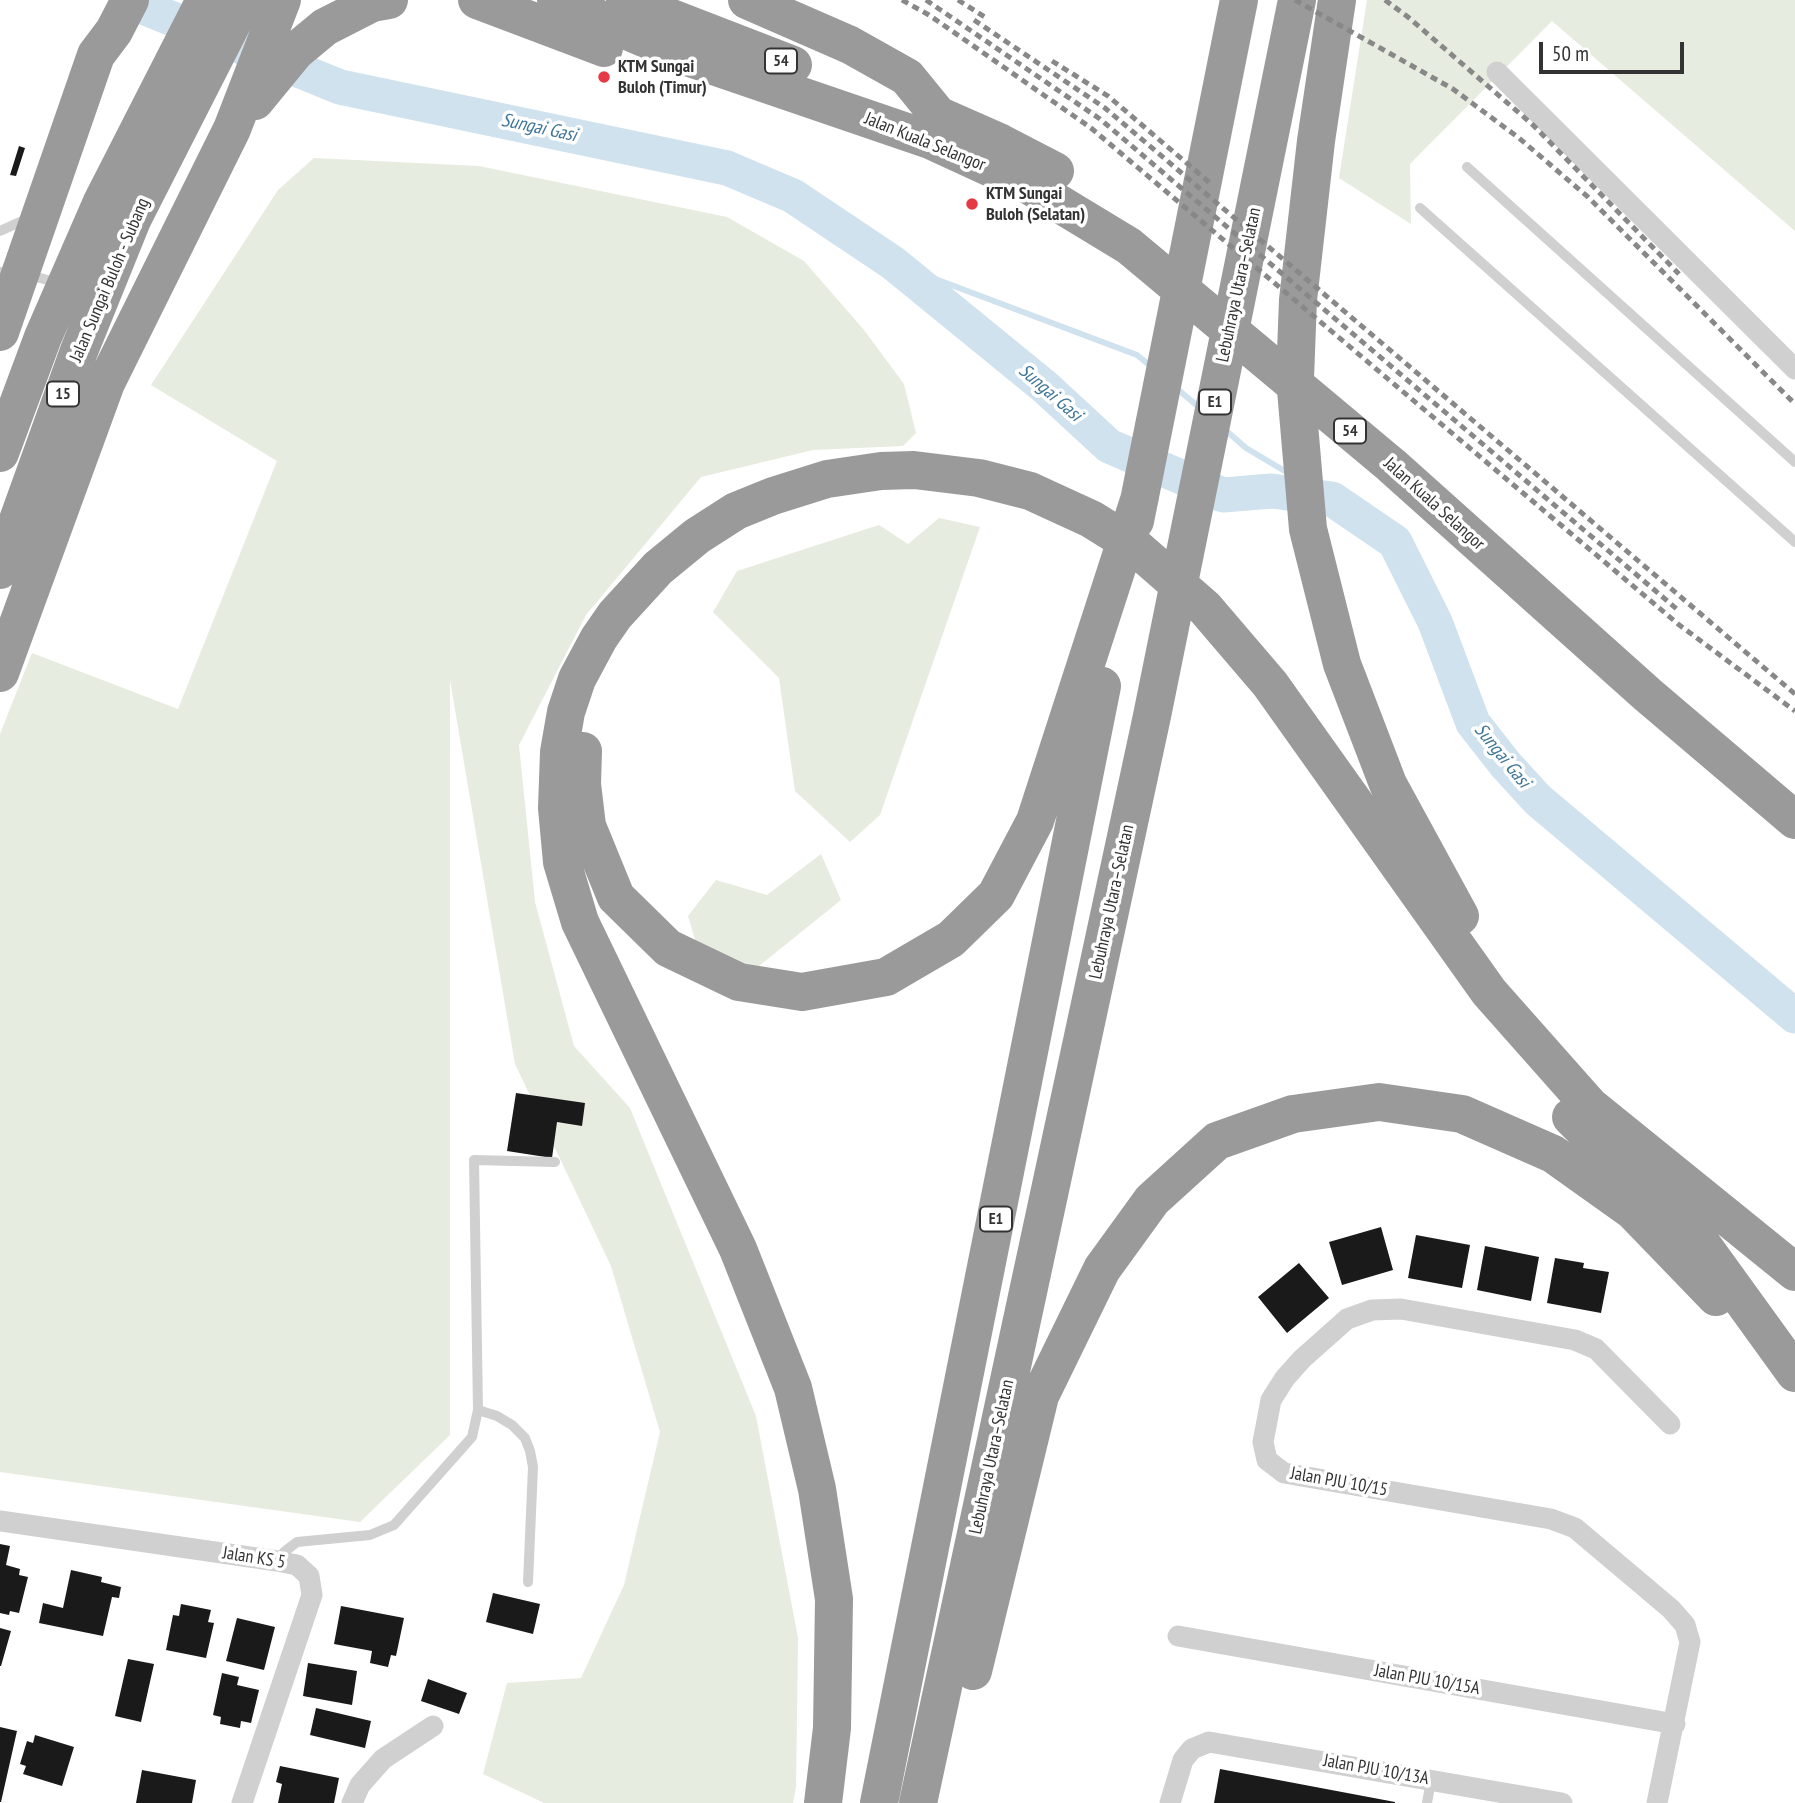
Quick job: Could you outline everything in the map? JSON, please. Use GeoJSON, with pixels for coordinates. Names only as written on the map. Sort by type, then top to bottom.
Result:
{"type":"FeatureCollection","features":[{"type":"Feature","properties":{"kind":"highway"},"geometry":{"type":"LineString","coordinates":[[96,55],[96,23],[104,0]]}},
{"type":"Feature","properties":{"kind":"highway"},"geometry":{"type":"LineString","coordinates":[[0,332],[10,272],[42,212],[96,55],[114,31],[130,0]]}},
{"type":"Feature","properties":{"kind":"highway","name":"Jalan Sungai Buloh - Subang"},"geometry":{"type":"LineString","coordinates":[[0,570],[79,351],[132,220],[244,0]]}},
{"type":"Feature","properties":{"kind":"highway"},"geometry":{"type":"LineString","coordinates":[[0,673],[106,383],[139,303],[232,130],[284,26],[325,27],[372,3],[389,0]]}},
{"type":"Feature","properties":{"kind":"highway"},"geometry":{"type":"LineString","coordinates":[[477,0],[612,51],[690,58]]}},
{"type":"Feature","properties":{"kind":"highway","name":"Jalan Kuala Selangor"},"geometry":{"type":"LineString","coordinates":[[556,0],[690,58],[930,140],[1030,186],[1129,246],[1391,466],[1648,695],[1795,820]]}},
{"type":"Feature","properties":{"kind":"highway","name":"Jalan Kuala Selangor"},"geometry":{"type":"LineString","coordinates":[[625,0],[761,54],[938,116],[1001,143],[1044,164],[1142,224],[1275,331],[1666,676],[1795,785]]}},
{"type":"Feature","properties":{"kind":"highway"},"geometry":{"type":"LineString","coordinates":[[747,0],[850,45],[907,77],[938,116]]}},
{"type":"Feature","properties":{"kind":"highway","name":"E1"},"geometry":{"type":"LineString","coordinates":[[879,1803],[1102,640],[1140,497],[1239,0]]}},
{"type":"Feature","properties":{"kind":"highway","name":"Lebuhraya Utara–Selatan"},"geometry":{"type":"LineString","coordinates":[[920,1794],[1152,716],[1297,0]]}},
{"type":"Feature","properties":{"kind":"highway"},"geometry":{"type":"LineString","coordinates":[[1338,0],[1316,142],[1298,300],[1295,378],[1308,529],[1342,664],[1388,785],[1461,919],[1545,1032],[1679,1176]]}},
{"type":"Feature","properties":{"kind":"highway","name":"Jalan Sungai Buloh - Subang"},"geometry":{"type":"LineString","coordinates":[[0,453],[43,337],[101,204],[199,6]]}},
{"type":"Feature","properties":{"kind":"highway"},"geometry":{"type":"LineString","coordinates":[[823,1803],[832,1727],[834,1599],[817,1489],[793,1388],[738,1249],[580,922],[562,862],[556,781],[566,712],[574,687],[586,660],[615,615],[658,568],[697,536],[736,511],[800,487],[850,475],[902,470],[979,478],[1030,491],[1091,519],[1133,545],[1205,608],[1270,684],[1489,992],[1590,1106],[1795,1272]]}},
{"type":"Feature","properties":{"kind":"highway"},"geometry":{"type":"LineString","coordinates":[[1102,640],[1035,821],[996,895],[951,939],[886,977],[802,992],[739,982],[668,948],[616,897],[587,826],[581,772],[586,734],[603,683],[632,632],[655,604],[682,578],[715,554],[763,527],[807,510],[856,499],[895,494],[940,496],[1002,506],[1029,515],[1149,577],[1203,633],[1281,733],[1464,994],[1519,1065],[1609,1155],[1688,1225],[1795,1373]]}},
{"type":"Feature","properties":{"kind":"highway"},"geometry":{"type":"LineString","coordinates":[[920,1794],[955,1748],[1040,1396],[1102,1269],[1152,1200],[1217,1141],[1293,1114],[1379,1102],[1462,1114],[1553,1154],[1633,1211],[1795,1379]]}},
{"type":"Feature","properties":{"kind":"street"},"geometry":{"type":"LineString","coordinates":[[1497,72],[1795,369]]}},
{"type":"Feature","properties":{"kind":"street","name":"Jalan PJU 10/15"},"geometry":{"type":"LineString","coordinates":[[1657,1803],[1690,1642],[1685,1625],[1671,1609],[1575,1528],[1551,1519],[1284,1473],[1267,1460],[1263,1442],[1271,1400],[1286,1378],[1302,1359],[1347,1319],[1372,1310],[1401,1309],[1575,1340],[1596,1349],[1670,1424]]}},
{"type":"Feature","properties":{"kind":"street","name":"Jalan KS 5"},"geometry":{"type":"LineString","coordinates":[[0,1521],[277,1561],[297,1565],[309,1576],[312,1595],[242,1803]]}},
{"type":"Feature","properties":{"kind":"street","name":"Jalan PJU 10/15A"},"geometry":{"type":"LineString","coordinates":[[1178,1636],[1675,1724]]}},
{"type":"Feature","properties":{"kind":"street"},"geometry":{"type":"LineString","coordinates":[[352,1803],[360,1785],[383,1759],[433,1726]]}},
{"type":"Feature","properties":{"kind":"street","name":"Jalan PJU 10/13A"},"geometry":{"type":"LineString","coordinates":[[1170,1803],[1183,1760],[1192,1749],[1209,1742],[1562,1803]]}},
{"type":"Feature","properties":{"kind":"lane"},"geometry":{"type":"LineString","coordinates":[[1467,167],[1795,462]]}},
{"type":"Feature","properties":{"kind":"lane"},"geometry":{"type":"LineString","coordinates":[[1420,208],[1795,542]]}},
{"type":"Feature","properties":{"kind":"lane"},"geometry":{"type":"LineString","coordinates":[[0,231],[42,212]]}},
{"type":"Feature","properties":{"kind":"lane"},"geometry":{"type":"LineString","coordinates":[[10,272],[83,289]]}},
{"type":"Feature","properties":{"kind":"lane"},"geometry":{"type":"LineString","coordinates":[[95,292],[108,295]]}},
{"type":"Feature","properties":{"kind":"lane"},"geometry":{"type":"LineString","coordinates":[[277,1561],[298,1542],[370,1535],[394,1525],[472,1437],[478,1409],[474,1160],[555,1162]]}},
{"type":"Feature","properties":{"kind":"lane"},"geometry":{"type":"LineString","coordinates":[[478,1409],[512,1425],[525,1438],[530,1451],[533,1466],[528,1582]]}},
{"type":"Feature","properties":{"kind":"lane"},"geometry":{"type":"LineString","coordinates":[[1427,1803],[1431,1780]]}},
{"type":"Feature","properties":{"kind":"shaded area"},"geometry":{"type":"Polygon","coordinates":[[[1367,0],[1795,0],[1795,231],[1552,21],[1410,164],[1411,224],[1339,178],[1367,0]]]}},
{"type":"Feature","properties":{"kind":"shaded area"},"geometry":{"type":"Polygon","coordinates":[[[314,158],[479,166],[727,217],[804,261],[864,330],[904,384],[916,433],[903,446],[813,450],[701,477],[586,615],[519,745],[535,902],[574,1046],[630,1108],[756,1416],[798,1638],[796,1787],[793,1803],[544,1803],[483,1774],[507,1683],[581,1678],[624,1585],[660,1432],[611,1266],[515,1064],[450,680],[450,1435],[360,1522],[0,1472],[0,734],[32,653],[178,709],[277,461],[151,385],[278,190],[314,158]]]}},
{"type":"Feature","properties":{"kind":"shaded area"},"geometry":{"type":"Polygon","coordinates":[[[939,518],[980,527],[880,815],[850,842],[795,791],[779,678],[713,612],[737,571],[879,525],[908,544],[939,518]]]}},
{"type":"Feature","properties":{"kind":"shaded area"},"geometry":{"type":"Polygon","coordinates":[[[821,854],[841,900],[754,970],[695,940],[688,916],[716,880],[767,895],[821,854]]]}},
{"type":"Feature","properties":{"kind":"building"},"geometry":{"type":"Polygon","coordinates":[[[19,146],[25,148],[16,176],[10,175],[19,146]]]}},
{"type":"Feature","properties":{"kind":"building"},"geometry":{"type":"Polygon","coordinates":[[[516,1093],[585,1103],[582,1126],[557,1122],[552,1158],[507,1151],[516,1093]]]}},
{"type":"Feature","properties":{"kind":"building"},"geometry":{"type":"Polygon","coordinates":[[[1381,1227],[1393,1270],[1342,1285],[1329,1242],[1381,1227]]]}},
{"type":"Feature","properties":{"kind":"building"},"geometry":{"type":"Polygon","coordinates":[[[1416,1235],[1470,1245],[1462,1288],[1408,1278],[1416,1235]]]}},
{"type":"Feature","properties":{"kind":"building"},"geometry":{"type":"Polygon","coordinates":[[[1485,1246],[1539,1257],[1531,1301],[1477,1290],[1485,1246]]]}},
{"type":"Feature","properties":{"kind":"building"},"geometry":{"type":"Polygon","coordinates":[[[1555,1258],[1584,1263],[1583,1268],[1609,1272],[1601,1313],[1547,1303],[1555,1258]]]}},
{"type":"Feature","properties":{"kind":"building"},"geometry":{"type":"Polygon","coordinates":[[[1299,1263],[1329,1298],[1287,1333],[1258,1297],[1299,1263]]]}},
{"type":"Feature","properties":{"kind":"building"},"geometry":{"type":"Polygon","coordinates":[[[0,1544],[10,1546],[6,1565],[20,1569],[19,1575],[28,1577],[19,1613],[10,1611],[9,1615],[0,1613],[0,1544]]]}},
{"type":"Feature","properties":{"kind":"building"},"geometry":{"type":"Polygon","coordinates":[[[71,1570],[102,1577],[101,1582],[121,1587],[119,1598],[112,1597],[103,1636],[39,1623],[43,1603],[63,1608],[71,1570]]]}},
{"type":"Feature","properties":{"kind":"building"},"geometry":{"type":"Polygon","coordinates":[[[493,1593],[540,1604],[533,1634],[486,1622],[493,1593]]]}},
{"type":"Feature","properties":{"kind":"building"},"geometry":{"type":"Polygon","coordinates":[[[181,1604],[211,1610],[208,1622],[214,1623],[206,1658],[166,1650],[173,1615],[179,1616],[181,1604]]]}},
{"type":"Feature","properties":{"kind":"building"},"geometry":{"type":"Polygon","coordinates":[[[341,1606],[404,1618],[396,1656],[391,1655],[388,1667],[370,1663],[372,1651],[334,1644],[341,1606]]]}},
{"type":"Feature","properties":{"kind":"building"},"geometry":{"type":"Polygon","coordinates":[[[237,1618],[275,1627],[264,1670],[226,1661],[237,1618]]]}},
{"type":"Feature","properties":{"kind":"building"},"geometry":{"type":"Polygon","coordinates":[[[0,1628],[11,1631],[1,1666],[0,1666],[0,1628]]]}},
{"type":"Feature","properties":{"kind":"building"},"geometry":{"type":"Polygon","coordinates":[[[128,1659],[154,1664],[141,1722],[115,1716],[128,1659]]]}},
{"type":"Feature","properties":{"kind":"building"},"geometry":{"type":"Polygon","coordinates":[[[308,1663],[357,1671],[352,1705],[303,1696],[308,1663]]]}},
{"type":"Feature","properties":{"kind":"building"},"geometry":{"type":"Polygon","coordinates":[[[222,1673],[239,1677],[237,1685],[259,1690],[251,1723],[241,1721],[240,1728],[220,1724],[221,1717],[213,1715],[222,1673]]]}},
{"type":"Feature","properties":{"kind":"building"},"geometry":{"type":"Polygon","coordinates":[[[428,1679],[467,1693],[459,1714],[421,1701],[428,1679]]]}},
{"type":"Feature","properties":{"kind":"building"},"geometry":{"type":"Polygon","coordinates":[[[316,1708],[371,1721],[365,1748],[310,1735],[316,1708]]]}},
{"type":"Feature","properties":{"kind":"building"},"geometry":{"type":"Polygon","coordinates":[[[0,1727],[17,1731],[1,1802],[0,1802],[0,1727]]]}},
{"type":"Feature","properties":{"kind":"building"},"geometry":{"type":"Polygon","coordinates":[[[35,1735],[74,1747],[62,1786],[23,1774],[26,1766],[20,1764],[27,1741],[33,1743],[35,1735]]]}},
{"type":"Feature","properties":{"kind":"building"},"geometry":{"type":"Polygon","coordinates":[[[280,1766],[339,1778],[334,1803],[278,1803],[282,1784],[276,1782],[280,1766]]]}},
{"type":"Feature","properties":{"kind":"building"},"geometry":{"type":"Polygon","coordinates":[[[1220,1769],[1395,1802],[1395,1803],[1214,1803],[1220,1769]]]}},
{"type":"Feature","properties":{"kind":"building"},"geometry":{"type":"Polygon","coordinates":[[[142,1770],[196,1780],[192,1803],[136,1803],[142,1770]]]}},
{"type":"Feature","properties":{"kind":"waterway","name":"Sungai Gasi"},"geometry":{"type":"LineString","coordinates":[[126,0],[340,87],[727,168],[793,196],[893,263],[1045,387],[1109,446],[1223,495],[1272,491],[1332,499],[1395,542],[1435,622],[1473,723],[1506,765],[1538,800],[1795,1016]]}},
{"type":"Feature","properties":{"kind":"waterway"},"geometry":{"type":"LineString","coordinates":[[893,263],[1137,355],[1153,368]]}},
{"type":"Feature","properties":{"kind":"waterway"},"geometry":{"type":"LineString","coordinates":[[1175,387],[1201,409]]}},
{"type":"Feature","properties":{"kind":"waterway"},"geometry":{"type":"LineString","coordinates":[[1223,428],[1246,448],[1288,473]]}},
{"type":"Feature","properties":{"kind":"waterway","name":"Sungai Gasi"},"geometry":{"type":"LineString","coordinates":[[1319,491],[1332,499]]}},
{"type":"Feature","properties":{"kind":"railway"},"geometry":{"type":"LineString","coordinates":[[902,0],[929,15],[1091,128],[1678,624],[1795,711]]}},
{"type":"Feature","properties":{"kind":"railway"},"geometry":{"type":"LineString","coordinates":[[926,0],[1100,119],[1678,610]]}},
{"type":"Feature","properties":{"kind":"railway"},"geometry":{"type":"LineString","coordinates":[[958,0],[988,19]]}},
{"type":"Feature","properties":{"kind":"railway"},"geometry":{"type":"LineString","coordinates":[[1295,0],[1453,89],[1519,138],[1588,197],[1795,404]]}},
{"type":"Feature","properties":{"kind":"railway"},"geometry":{"type":"LineString","coordinates":[[1385,0],[1533,125],[1679,274]]}},
{"type":"Feature","properties":{"kind":"railway"},"geometry":{"type":"LineString","coordinates":[[974,20],[1105,108],[1795,694]]}},
{"type":"Feature","properties":{"kind":"railway"},"geometry":{"type":"LineString","coordinates":[[1052,61],[1108,96],[1210,183]]}},
{"type":"Feature","properties":{"kind":"place","name":"KTM Sungai Buloh (Timur)"},"geometry":{"type":"Point","coordinates":[604,77]}},
{"type":"Feature","properties":{"kind":"place","name":"KTM Sungai Buloh (Selatan)"},"geometry":{"type":"Point","coordinates":[972,204]}}]}
